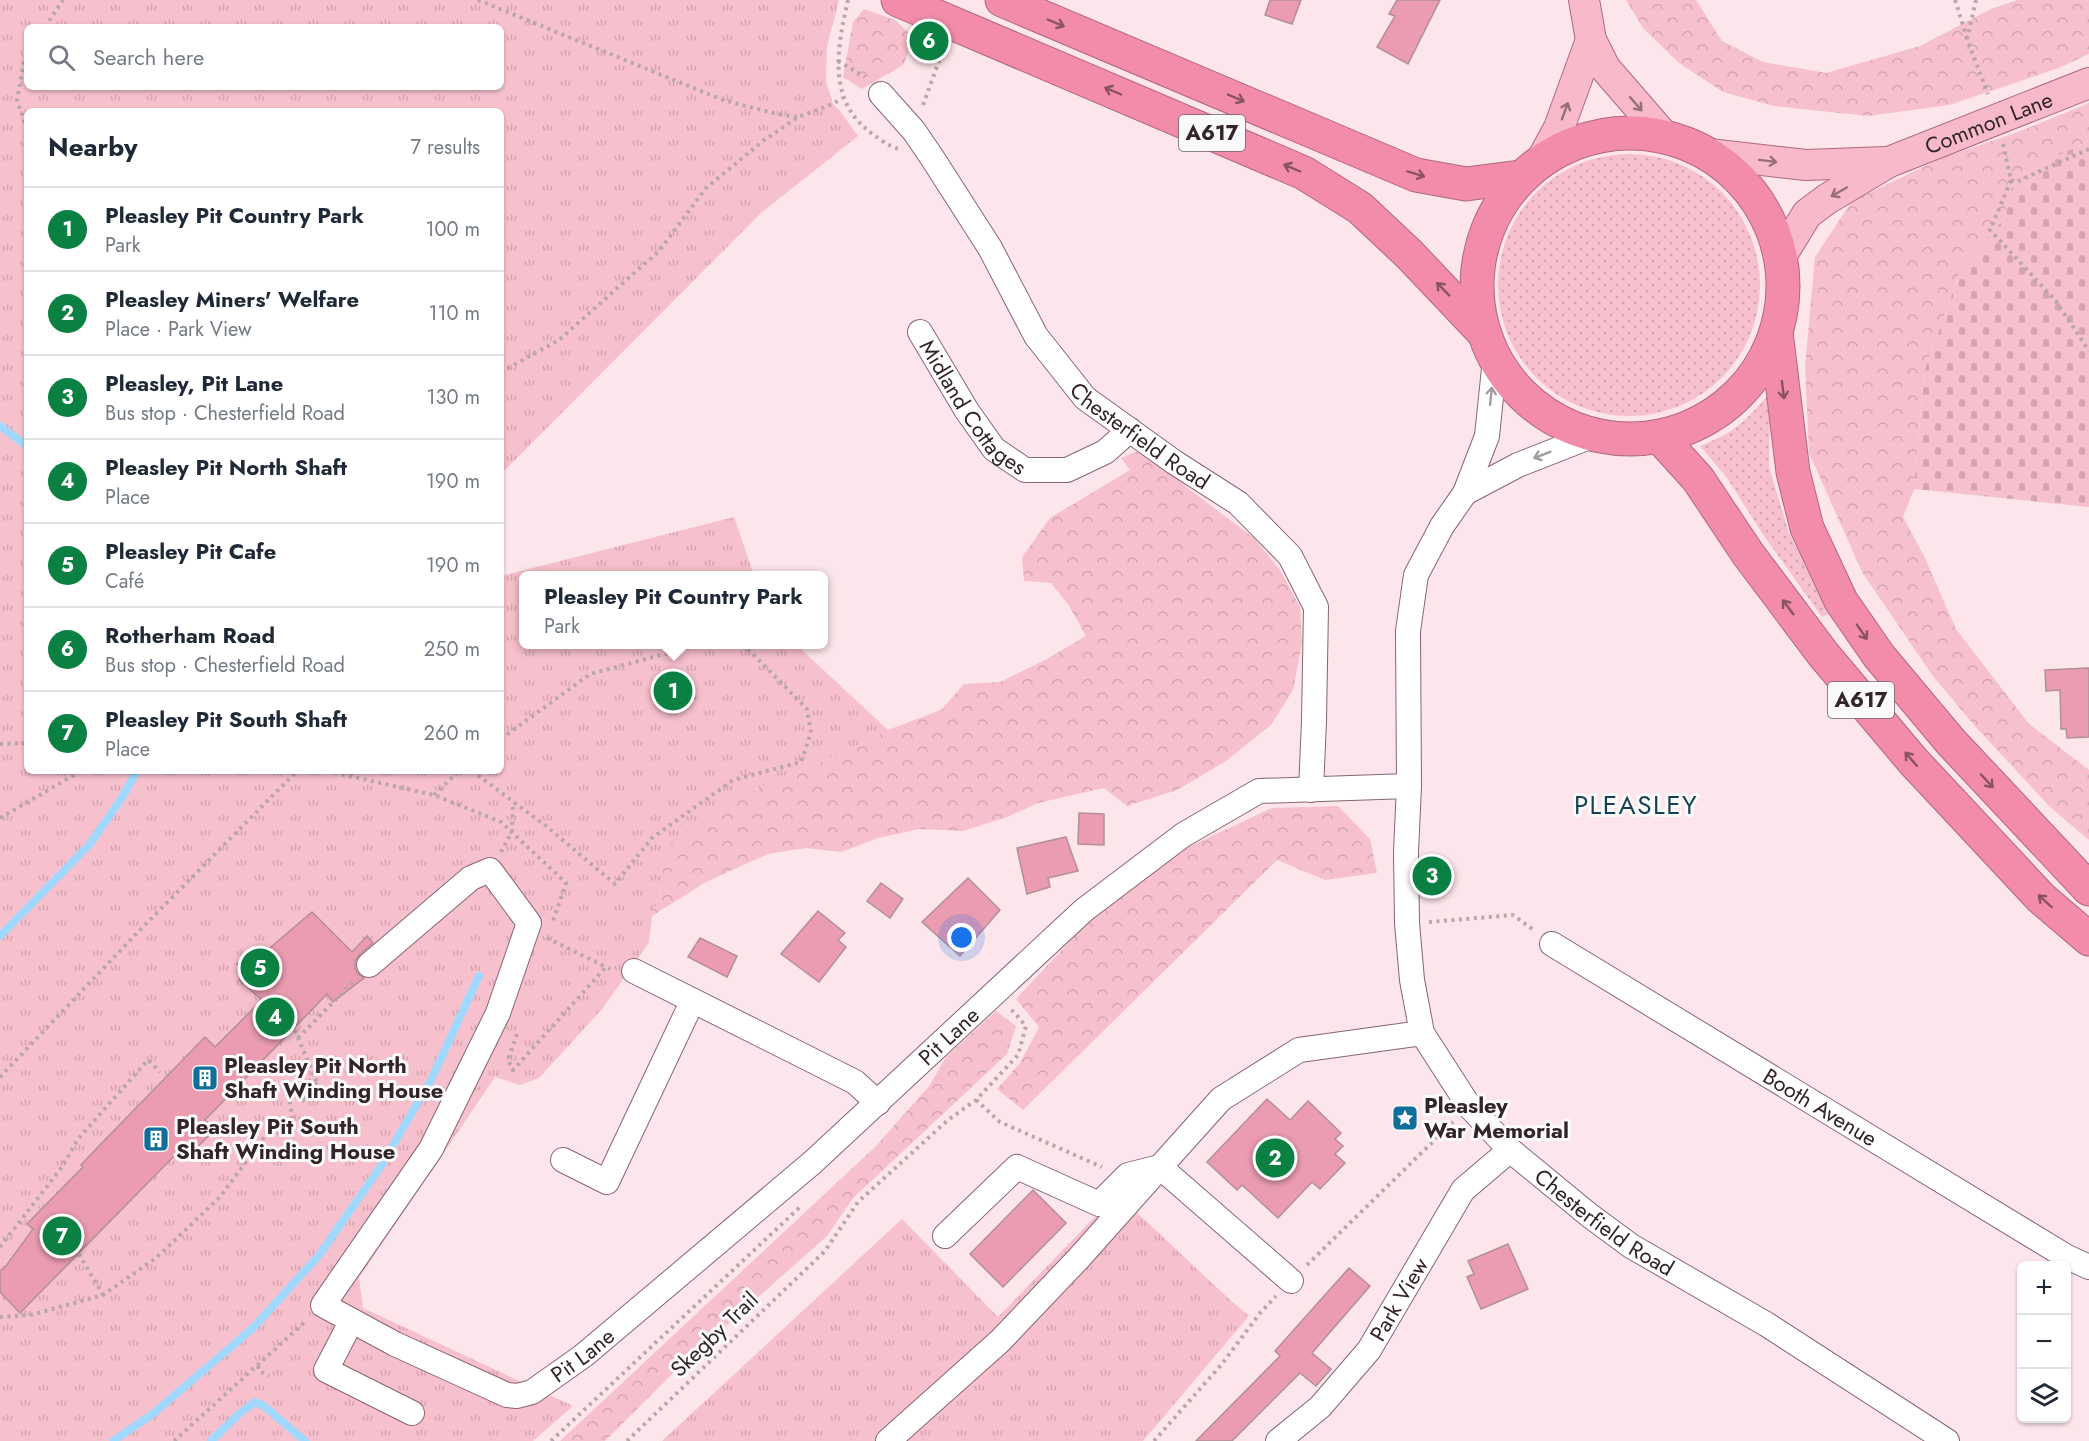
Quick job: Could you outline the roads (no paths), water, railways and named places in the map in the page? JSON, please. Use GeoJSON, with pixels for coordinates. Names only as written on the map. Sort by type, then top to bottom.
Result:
{"type":"FeatureCollection","features":[{"type":"Feature","properties":{"kind":"highway","name":"A617"},"geometry":{"type":"LineString","coordinates":[[898,0],[1304,173],[1360,208],[1409,254],[1489,346]]}},
{"type":"Feature","properties":{"kind":"highway","name":"A617"},"geometry":{"type":"LineString","coordinates":[[1002,0],[1416,175],[1466,184],[1530,170]]}},
{"type":"Feature","properties":{"kind":"highway"},"geometry":{"type":"LineString","coordinates":[[1610,133],[1664,136],[1689,143],[1710,154],[1750,188],[1772,225],[1784,276],[1784,286],[1782,315],[1769,354],[1738,397],[1710,418],[1660,437],[1623,440],[1570,428],[1528,401],[1489,346],[1476,293],[1479,258],[1486,232],[1498,207],[1530,170],[1561,148],[1610,133]]}},
{"type":"Feature","properties":{"kind":"highway","name":"A617"},"geometry":{"type":"LineString","coordinates":[[1776,332],[1793,472],[1807,528],[1841,601],[1879,656],[1951,742],[2089,889]]}},
{"type":"Feature","properties":{"kind":"highway","name":"A617"},"geometry":{"type":"LineString","coordinates":[[1660,437],[1698,479],[1748,554],[1822,654],[1913,762],[2041,898],[2089,939]]}},
{"type":"Feature","properties":{"kind":"main road"},"geometry":{"type":"LineString","coordinates":[[1584,0],[1591,40],[1605,68],[1664,136]]}},
{"type":"Feature","properties":{"kind":"main road"},"geometry":{"type":"LineString","coordinates":[[1530,170],[1558,128],[1591,40]]}},
{"type":"Feature","properties":{"kind":"main road","name":"Common Lane"},"geometry":{"type":"LineString","coordinates":[[1889,162],[2089,83]]}},
{"type":"Feature","properties":{"kind":"main road"},"geometry":{"type":"LineString","coordinates":[[1710,154],[1806,165],[1889,162]]}},
{"type":"Feature","properties":{"kind":"main road"},"geometry":{"type":"LineString","coordinates":[[1780,258],[1807,214],[1827,199],[1889,162]]}},
{"type":"Feature","properties":{"kind":"street","name":"Chesterfield Road"},"geometry":{"type":"LineString","coordinates":[[881,94],[914,131],[990,248],[1036,336],[1085,398],[1174,462],[1238,503],[1290,556],[1316,607],[1311,790]]}},
{"type":"Feature","properties":{"kind":"street","name":"Midland Cottages"},"geometry":{"type":"LineString","coordinates":[[920,332],[967,411],[994,449],[1024,470],[1067,470],[1105,452],[1130,430]]}},
{"type":"Feature","properties":{"kind":"street"},"geometry":{"type":"LineString","coordinates":[[1465,493],[1487,436],[1489,346]]}},
{"type":"Feature","properties":{"kind":"street"},"geometry":{"type":"LineString","coordinates":[[1465,493],[1518,465],[1597,434]]}},
{"type":"Feature","properties":{"kind":"street","name":"Chesterfield Road"},"geometry":{"type":"LineString","coordinates":[[1465,493],[1442,526],[1416,575],[1408,631],[1407,923],[1412,980],[1422,1033],[1469,1106],[1510,1150],[1589,1215],[1631,1246],[1766,1324],[1947,1441]]}},
{"type":"Feature","properties":{"kind":"street","name":"Pit Lane"},"geometry":{"type":"LineString","coordinates":[[351,1322],[507,1395],[517,1396],[532,1392],[592,1349],[813,1162],[1084,910],[1183,835],[1259,790],[1409,786]]}},
{"type":"Feature","properties":{"kind":"street"},"geometry":{"type":"LineString","coordinates":[[369,965],[471,878],[490,870],[529,923],[498,1013],[431,1149],[323,1305],[351,1322],[326,1370],[412,1413]]}},
{"type":"Feature","properties":{"kind":"street","name":"Booth Avenue"},"geometry":{"type":"LineString","coordinates":[[1552,944],[2067,1257],[2089,1268]]}},
{"type":"Feature","properties":{"kind":"street"},"geometry":{"type":"LineString","coordinates":[[634,971],[855,1082],[878,1103]]}},
{"type":"Feature","properties":{"kind":"street"},"geometry":{"type":"LineString","coordinates":[[563,1160],[608,1182],[692,1002]]}},
{"type":"Feature","properties":{"kind":"street"},"geometry":{"type":"LineString","coordinates":[[888,1441],[1000,1341],[1079,1258],[1221,1099],[1299,1050],[1422,1033]]}},
{"type":"Feature","properties":{"kind":"street","name":"Park View"},"geometry":{"type":"LineString","coordinates":[[1278,1441],[1320,1407],[1369,1350],[1463,1190],[1510,1150]]}},
{"type":"Feature","properties":{"kind":"street"},"geometry":{"type":"LineString","coordinates":[[945,1236],[1017,1167],[1099,1204],[1128,1175],[1160,1167]]}},
{"type":"Feature","properties":{"kind":"street"},"geometry":{"type":"LineString","coordinates":[[1160,1167],[1291,1281]]}},
{"type":"Feature","properties":{"kind":"waterway"},"geometry":{"type":"LineString","coordinates":[[0,426],[24,444]]}},
{"type":"Feature","properties":{"kind":"waterway"},"geometry":{"type":"LineString","coordinates":[[0,936],[90,844],[135,774]]}},
{"type":"Feature","properties":{"kind":"waterway"},"geometry":{"type":"LineString","coordinates":[[113,1441],[154,1413],[254,1327],[320,1254],[379,1169],[431,1080],[479,976]]}},
{"type":"Feature","properties":{"kind":"waterway"},"geometry":{"type":"LineString","coordinates":[[211,1441],[255,1402],[264,1406],[305,1441]]}},
{"type":"Feature","properties":{"kind":"place","name":"Rotherham Road"},"geometry":{"type":"Point","coordinates":[929,41]}},
{"type":"Feature","properties":{"kind":"place","name":"Pleasley Pit Country Park"},"geometry":{"type":"Point","coordinates":[673,691]}},
{"type":"Feature","properties":{"kind":"place","name":"Pleasley, Pit Lane"},"geometry":{"type":"Point","coordinates":[1432,876]}},
{"type":"Feature","properties":{"kind":"place","name":"Pleasley Pit Cafe"},"geometry":{"type":"Point","coordinates":[260,968]}},
{"type":"Feature","properties":{"kind":"place","name":"Pleasley Pit North Shaft"},"geometry":{"type":"Point","coordinates":[275,1017]}},
{"type":"Feature","properties":{"kind":"place","name":"Pleasley Pit North Shaft Winding House"},"geometry":{"type":"Point","coordinates":[205,1078]}},
{"type":"Feature","properties":{"kind":"place","name":"Pleasley War Memorial"},"geometry":{"type":"Point","coordinates":[1405,1118]}},
{"type":"Feature","properties":{"kind":"place","name":"Pleasley Pit South Shaft Winding House"},"geometry":{"type":"Point","coordinates":[156,1139]}},
{"type":"Feature","properties":{"kind":"place","name":"Pleasley Miners' Welfare"},"geometry":{"type":"Point","coordinates":[1275,1158]}},
{"type":"Feature","properties":{"kind":"place","name":"Pleasley Pit South Shaft"},"geometry":{"type":"Point","coordinates":[62,1236]}},
{"type":"Feature","properties":{"kind":"district","name":"PLEASLEY"},"geometry":{"type":"Point","coordinates":[1636,805]}}]}
